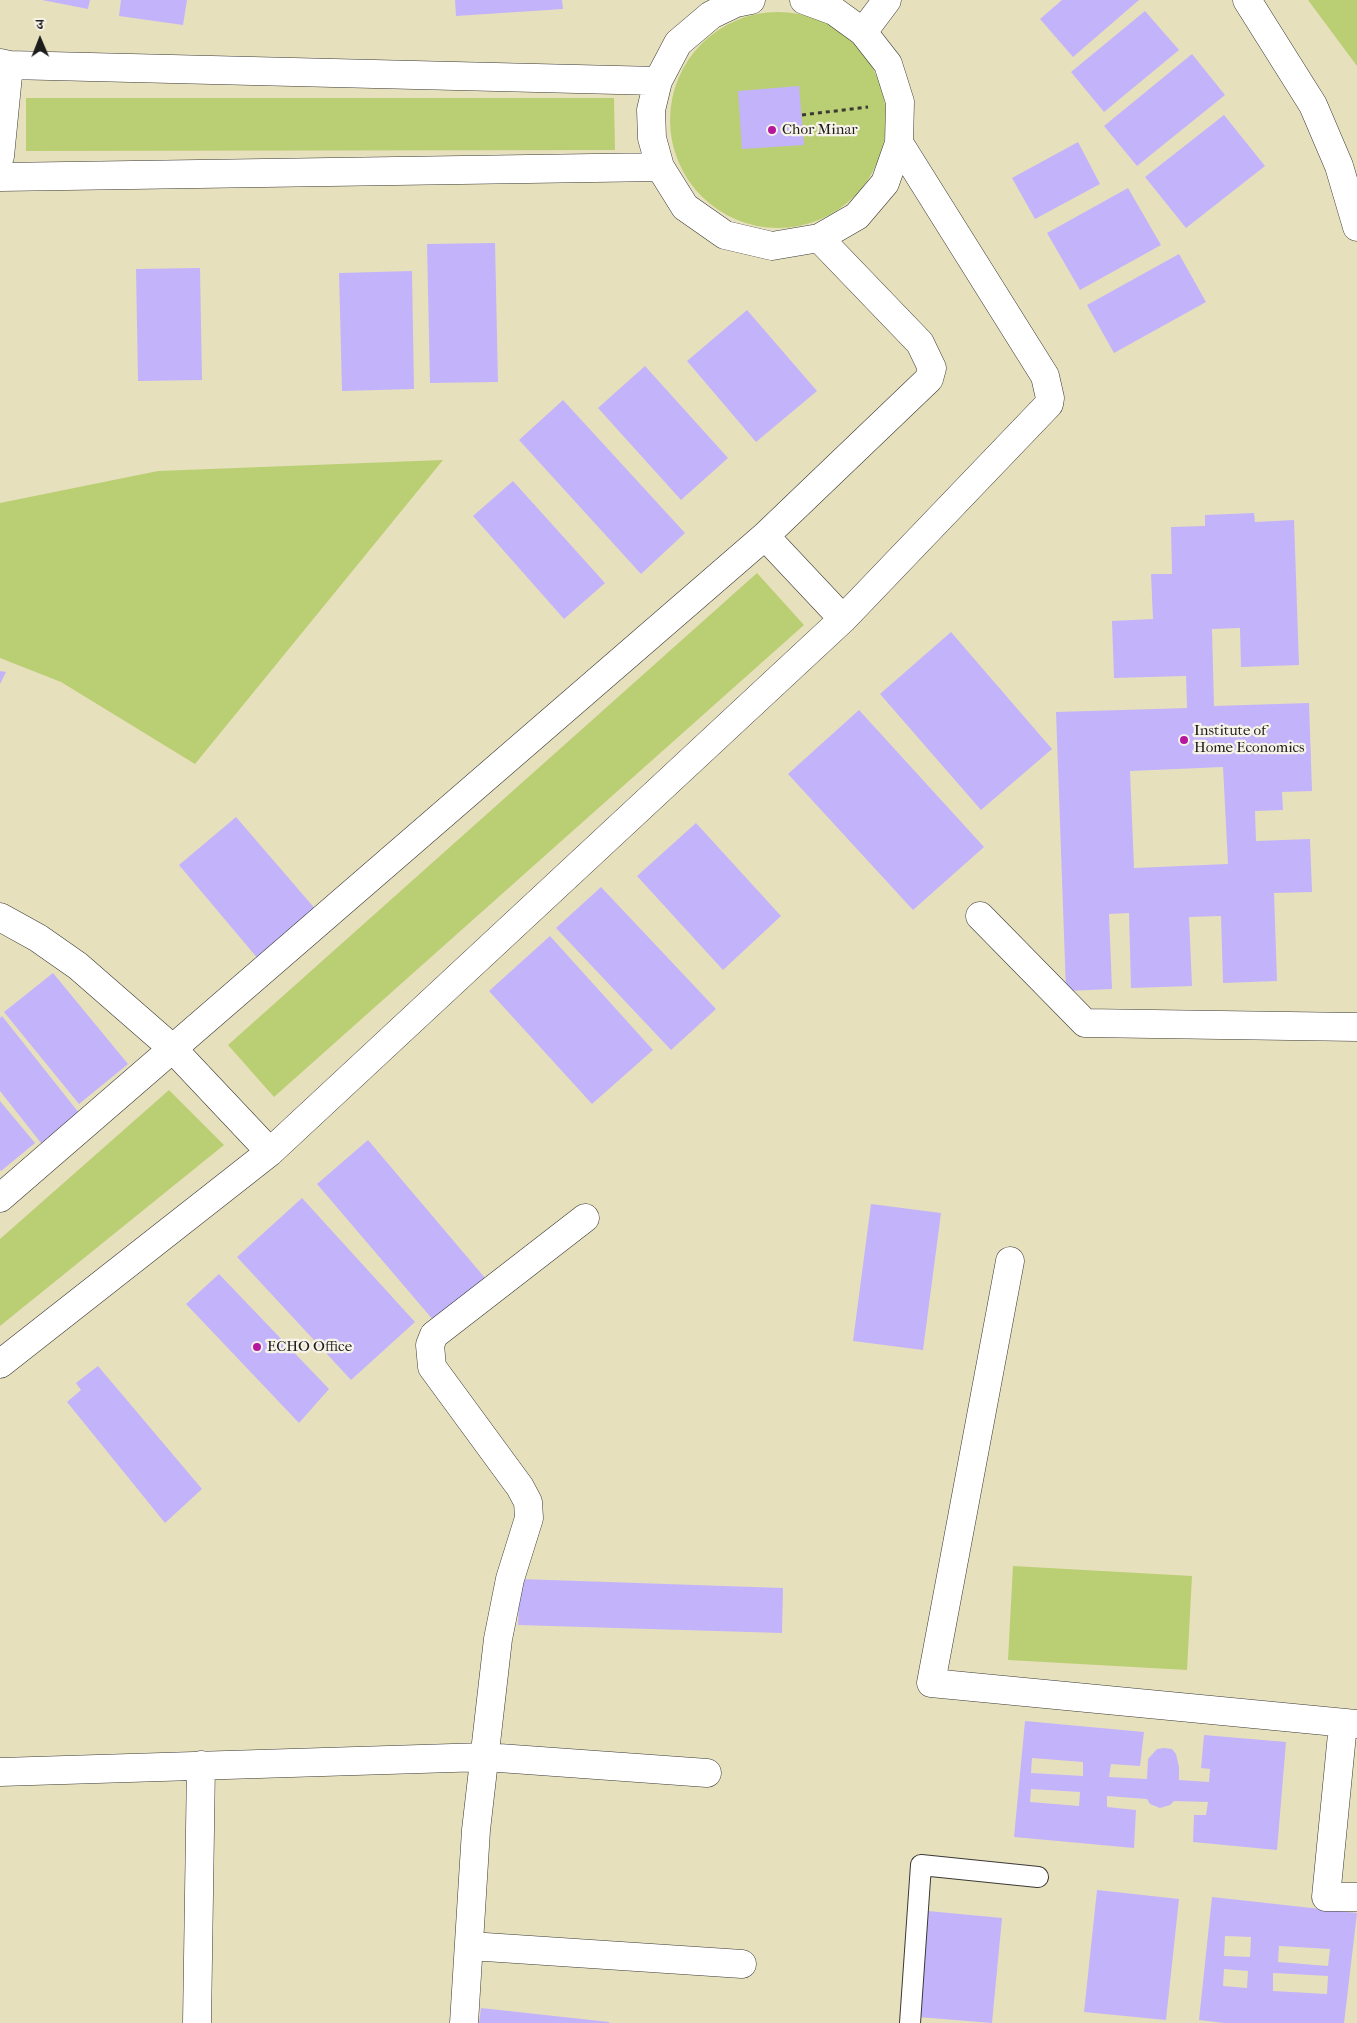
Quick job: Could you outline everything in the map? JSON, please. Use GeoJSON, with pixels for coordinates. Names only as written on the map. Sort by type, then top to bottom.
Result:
{"type":"FeatureCollection","features":[{"type":"Feature","properties":{"kind":"street"},"geometry":{"type":"LineString","coordinates":[[751,0],[709,8],[678,43],[658,81],[651,110],[652,138],[660,167],[686,207],[725,235],[772,246],[819,238],[857,216],[885,183],[899,142],[900,102],[888,64],[863,32],[834,11],[804,0]]}},
{"type":"Feature","properties":{"kind":"street"},"geometry":{"type":"LineString","coordinates":[[863,32],[887,0]]}},
{"type":"Feature","properties":{"kind":"street"},"geometry":{"type":"LineString","coordinates":[[1247,0],[1313,105],[1339,166],[1357,227]]}},
{"type":"Feature","properties":{"kind":"street"},"geometry":{"type":"LineString","coordinates":[[0,156],[4,64],[658,81]]}},
{"type":"Feature","properties":{"kind":"street"},"geometry":{"type":"LineString","coordinates":[[0,1364],[270,1152],[843,619],[1049,404],[1050,398],[1045,376],[899,142]]}},
{"type":"Feature","properties":{"kind":"street"},"geometry":{"type":"LineString","coordinates":[[0,177],[660,167]]}},
{"type":"Feature","properties":{"kind":"street"},"geometry":{"type":"LineString","coordinates":[[0,1198],[764,536],[930,379],[932,368],[920,343],[819,238]]}},
{"type":"Feature","properties":{"kind":"street"},"geometry":{"type":"LineString","coordinates":[[764,536],[843,619]]}},
{"type":"Feature","properties":{"kind":"street"},"geometry":{"type":"LineString","coordinates":[[980,916],[1085,1023],[1357,1027]]}},
{"type":"Feature","properties":{"kind":"street"},"geometry":{"type":"LineString","coordinates":[[0,917],[38,938],[78,966],[172,1048],[270,1152]]}},
{"type":"Feature","properties":{"kind":"street"},"geometry":{"type":"LineString","coordinates":[[464,2023],[476,1830],[498,1639],[510,1580],[529,1518],[528,1502],[520,1487],[432,1367],[430,1345],[434,1335],[585,1218]]}},
{"type":"Feature","properties":{"kind":"street"},"geometry":{"type":"LineString","coordinates":[[1010,1261],[931,1683],[1350,1724],[1326,1897],[1357,1897]]}},
{"type":"Feature","properties":{"kind":"street"},"geometry":{"type":"LineString","coordinates":[[0,1772],[485,1757],[707,1773]]}},
{"type":"Feature","properties":{"kind":"street"},"geometry":{"type":"LineString","coordinates":[[197,2023],[201,1765]]}},
{"type":"Feature","properties":{"kind":"street"},"geometry":{"type":"LineString","coordinates":[[470,1946],[742,1964]]}},
{"type":"Feature","properties":{"kind":"lane"},"geometry":{"type":"LineString","coordinates":[[910,2023],[922,1865],[1038,1877]]}},
{"type":"Feature","properties":{"kind":"path"},"geometry":{"type":"LineString","coordinates":[[802,115],[900,102]]}},
{"type":"Feature","properties":{"kind":"green space"},"geometry":{"type":"Polygon","coordinates":[[[1308,0],[1357,0],[1357,66],[1308,0]]]}},
{"type":"Feature","properties":{"kind":"green space"},"geometry":{"type":"Polygon","coordinates":[[[767,12],[789,12],[809,16],[829,24],[855,43],[874,69],[878,78],[886,109],[886,131],[878,162],[874,171],[855,197],[829,216],[809,224],[789,228],[767,228],[747,224],[727,216],[709,204],[694,189],[682,171],[674,151],[670,131],[670,109],[674,89],[682,69],[694,51],[709,36],[727,24],[747,16],[767,12]]]}},
{"type":"Feature","properties":{"kind":"green space"},"geometry":{"type":"Polygon","coordinates":[[[26,98],[614,98],[615,150],[26,151],[26,98]]]}},
{"type":"Feature","properties":{"kind":"green space"},"geometry":{"type":"Polygon","coordinates":[[[443,460],[195,764],[61,682],[0,658],[0,503],[158,471],[443,460]]]}},
{"type":"Feature","properties":{"kind":"green space"},"geometry":{"type":"Polygon","coordinates":[[[757,573],[804,625],[274,1097],[228,1045],[757,573]]]}},
{"type":"Feature","properties":{"kind":"green space"},"geometry":{"type":"Polygon","coordinates":[[[169,1090],[224,1145],[0,1326],[0,1239],[169,1090]]]}},
{"type":"Feature","properties":{"kind":"green space"},"geometry":{"type":"Polygon","coordinates":[[[1013,1566],[1192,1576],[1187,1670],[1008,1660],[1013,1566]]]}},
{"type":"Feature","properties":{"kind":"building"},"geometry":{"type":"Polygon","coordinates":[[[42,0],[90,0],[88,9],[42,0]]]}},
{"type":"Feature","properties":{"kind":"building"},"geometry":{"type":"Polygon","coordinates":[[[121,0],[187,0],[183,25],[119,16],[121,0]]]}},
{"type":"Feature","properties":{"kind":"building"},"geometry":{"type":"Polygon","coordinates":[[[455,0],[562,0],[563,9],[456,16],[455,0]]]}},
{"type":"Feature","properties":{"kind":"building"},"geometry":{"type":"Polygon","coordinates":[[[1062,0],[1139,0],[1073,57],[1040,19],[1062,0]]]}},
{"type":"Feature","properties":{"kind":"building"},"geometry":{"type":"Polygon","coordinates":[[[1145,11],[1179,50],[1104,112],[1071,72],[1145,11]]]}},
{"type":"Feature","properties":{"kind":"building"},"geometry":{"type":"Polygon","coordinates":[[[1192,54],[1225,95],[1137,166],[1104,126],[1192,54]]]}},
{"type":"Feature","properties":{"kind":"building","name":"Chor Minar"},"geometry":{"type":"Polygon","coordinates":[[[799,86],[804,145],[742,149],[738,91],[799,86]]]}},
{"type":"Feature","properties":{"kind":"building"},"geometry":{"type":"Polygon","coordinates":[[[1224,115],[1265,166],[1186,228],[1145,177],[1224,115]]]}},
{"type":"Feature","properties":{"kind":"building"},"geometry":{"type":"Polygon","coordinates":[[[1078,142],[1100,184],[1035,219],[1012,178],[1078,142]]]}},
{"type":"Feature","properties":{"kind":"building"},"geometry":{"type":"Polygon","coordinates":[[[1128,188],[1161,245],[1080,290],[1047,233],[1128,188]]]}},
{"type":"Feature","properties":{"kind":"building"},"geometry":{"type":"Polygon","coordinates":[[[495,243],[498,382],[430,383],[427,244],[495,243]]]}},
{"type":"Feature","properties":{"kind":"building"},"geometry":{"type":"Polygon","coordinates":[[[1179,254],[1206,302],[1114,353],[1087,305],[1179,254]]]}},
{"type":"Feature","properties":{"kind":"building"},"geometry":{"type":"Polygon","coordinates":[[[200,268],[202,380],[138,381],[136,269],[200,268]]]}},
{"type":"Feature","properties":{"kind":"building"},"geometry":{"type":"Polygon","coordinates":[[[412,271],[414,389],[342,391],[339,273],[412,271]]]}},
{"type":"Feature","properties":{"kind":"building"},"geometry":{"type":"Polygon","coordinates":[[[747,310],[817,391],[756,442],[687,361],[747,310]]]}},
{"type":"Feature","properties":{"kind":"building"},"geometry":{"type":"Polygon","coordinates":[[[645,366],[728,458],[681,500],[598,408],[645,366]]]}},
{"type":"Feature","properties":{"kind":"building"},"geometry":{"type":"Polygon","coordinates":[[[563,400],[685,533],[641,574],[519,440],[563,400]]]}},
{"type":"Feature","properties":{"kind":"building"},"geometry":{"type":"Polygon","coordinates":[[[513,481],[605,583],[564,619],[473,516],[513,481]]]}},
{"type":"Feature","properties":{"kind":"building","name":"Institute of Home Economics"},"geometry":{"type":"Polygon","coordinates":[[[1254,513],[1255,522],[1294,520],[1299,665],[1241,667],[1240,628],[1212,629],[1214,706],[1309,703],[1312,791],[1282,792],[1283,810],[1255,811],[1256,841],[1310,839],[1312,892],[1274,893],[1277,981],[1223,983],[1221,916],[1189,917],[1192,986],[1131,988],[1129,913],[1109,914],[1112,989],[1066,991],[1056,712],[1187,708],[1186,676],[1114,678],[1112,621],[1153,619],[1151,574],[1172,574],[1171,527],[1205,526],[1205,515],[1254,513]],[[1223,767],[1130,771],[1134,868],[1228,864],[1223,767]]]}},
{"type":"Feature","properties":{"kind":"building"},"geometry":{"type":"Polygon","coordinates":[[[951,632],[1052,749],[981,810],[880,694],[951,632]]]}},
{"type":"Feature","properties":{"kind":"building"},"geometry":{"type":"Polygon","coordinates":[[[0,671],[6,672],[0,684],[0,671]]]}},
{"type":"Feature","properties":{"kind":"building"},"geometry":{"type":"Polygon","coordinates":[[[859,710],[984,847],[913,910],[788,774],[859,710]]]}},
{"type":"Feature","properties":{"kind":"building"},"geometry":{"type":"Polygon","coordinates":[[[236,817],[317,911],[259,960],[179,865],[236,817]]]}},
{"type":"Feature","properties":{"kind":"building"},"geometry":{"type":"Polygon","coordinates":[[[696,823],[781,916],[723,970],[637,876],[696,823]]]}},
{"type":"Feature","properties":{"kind":"building"},"geometry":{"type":"Polygon","coordinates":[[[601,887],[716,1009],[671,1050],[556,928],[601,887]]]}},
{"type":"Feature","properties":{"kind":"building"},"geometry":{"type":"Polygon","coordinates":[[[550,936],[653,1050],[592,1104],[489,991],[550,936]]]}},
{"type":"Feature","properties":{"kind":"building"},"geometry":{"type":"Polygon","coordinates":[[[53,973],[128,1064],[79,1104],[4,1012],[53,973]]]}},
{"type":"Feature","properties":{"kind":"building"},"geometry":{"type":"Polygon","coordinates":[[[2,1016],[83,1118],[45,1148],[0,1091],[0,1018],[2,1016]]]}},
{"type":"Feature","properties":{"kind":"building"},"geometry":{"type":"Polygon","coordinates":[[[0,1101],[35,1143],[1,1171],[0,1170],[0,1101]]]}},
{"type":"Feature","properties":{"kind":"building"},"geometry":{"type":"Polygon","coordinates":[[[368,1140],[485,1278],[434,1321],[317,1184],[368,1140]]]}},
{"type":"Feature","properties":{"kind":"building"},"geometry":{"type":"Polygon","coordinates":[[[302,1198],[415,1322],[351,1380],[237,1257],[302,1198]]]}},
{"type":"Feature","properties":{"kind":"building"},"geometry":{"type":"Polygon","coordinates":[[[871,1204],[941,1213],[923,1350],[853,1341],[871,1204]]]}},
{"type":"Feature","properties":{"kind":"building","name":"ECHO Office"},"geometry":{"type":"Polygon","coordinates":[[[219,1274],[329,1389],[299,1423],[186,1304],[219,1274]]]}},
{"type":"Feature","properties":{"kind":"building"},"geometry":{"type":"Polygon","coordinates":[[[98,1366],[202,1489],[165,1523],[67,1402],[81,1390],[76,1383],[98,1366]]]}},
{"type":"Feature","properties":{"kind":"building"},"geometry":{"type":"Polygon","coordinates":[[[520,1579],[783,1588],[782,1633],[518,1625],[520,1579]]]}},
{"type":"Feature","properties":{"kind":"building"},"geometry":{"type":"Polygon","coordinates":[[[1025,1721],[1144,1732],[1140,1766],[1111,1764],[1109,1777],[1147,1779],[1148,1759],[1157,1749],[1164,1748],[1172,1749],[1176,1754],[1179,1780],[1209,1782],[1210,1769],[1201,1768],[1204,1735],[1286,1742],[1277,1850],[1193,1842],[1194,1815],[1206,1815],[1208,1802],[1174,1801],[1170,1805],[1160,1808],[1150,1804],[1147,1799],[1107,1796],[1107,1807],[1136,1810],[1134,1848],[1014,1837],[1025,1721]],[[1032,1758],[1031,1773],[1083,1776],[1083,1762],[1032,1758]],[[1031,1789],[1030,1802],[1079,1806],[1080,1792],[1031,1789]]]}},
{"type":"Feature","properties":{"kind":"building"},"geometry":{"type":"Polygon","coordinates":[[[1097,1890],[1179,1899],[1166,2020],[1084,2012],[1097,1890]]]}},
{"type":"Feature","properties":{"kind":"building"},"geometry":{"type":"Polygon","coordinates":[[[1212,1897],[1357,1913],[1344,2023],[1224,2023],[1199,2020],[1212,1897]],[[1225,1936],[1224,1956],[1250,1957],[1251,1937],[1225,1936]],[[1279,1946],[1278,1962],[1328,1966],[1330,1949],[1279,1946]],[[1224,1969],[1223,1986],[1247,1988],[1248,1971],[1224,1969]],[[1273,1973],[1273,1991],[1327,1994],[1328,1976],[1273,1973]]]}},
{"type":"Feature","properties":{"kind":"building"},"geometry":{"type":"Polygon","coordinates":[[[928,1911],[1002,1918],[992,2023],[918,2017],[928,1911]]]}},
{"type":"Feature","properties":{"kind":"building"},"geometry":{"type":"Polygon","coordinates":[[[481,2008],[609,2022],[609,2023],[479,2023],[481,2008]]]}},
{"type":"Feature","properties":{"kind":"place","name":"Chor Minar"},"geometry":{"type":"Point","coordinates":[772,130]}},
{"type":"Feature","properties":{"kind":"place","name":"Institute of Home Economics"},"geometry":{"type":"Point","coordinates":[1184,740]}},
{"type":"Feature","properties":{"kind":"place","name":"ECHO Office"},"geometry":{"type":"Point","coordinates":[257,1347]}}]}
